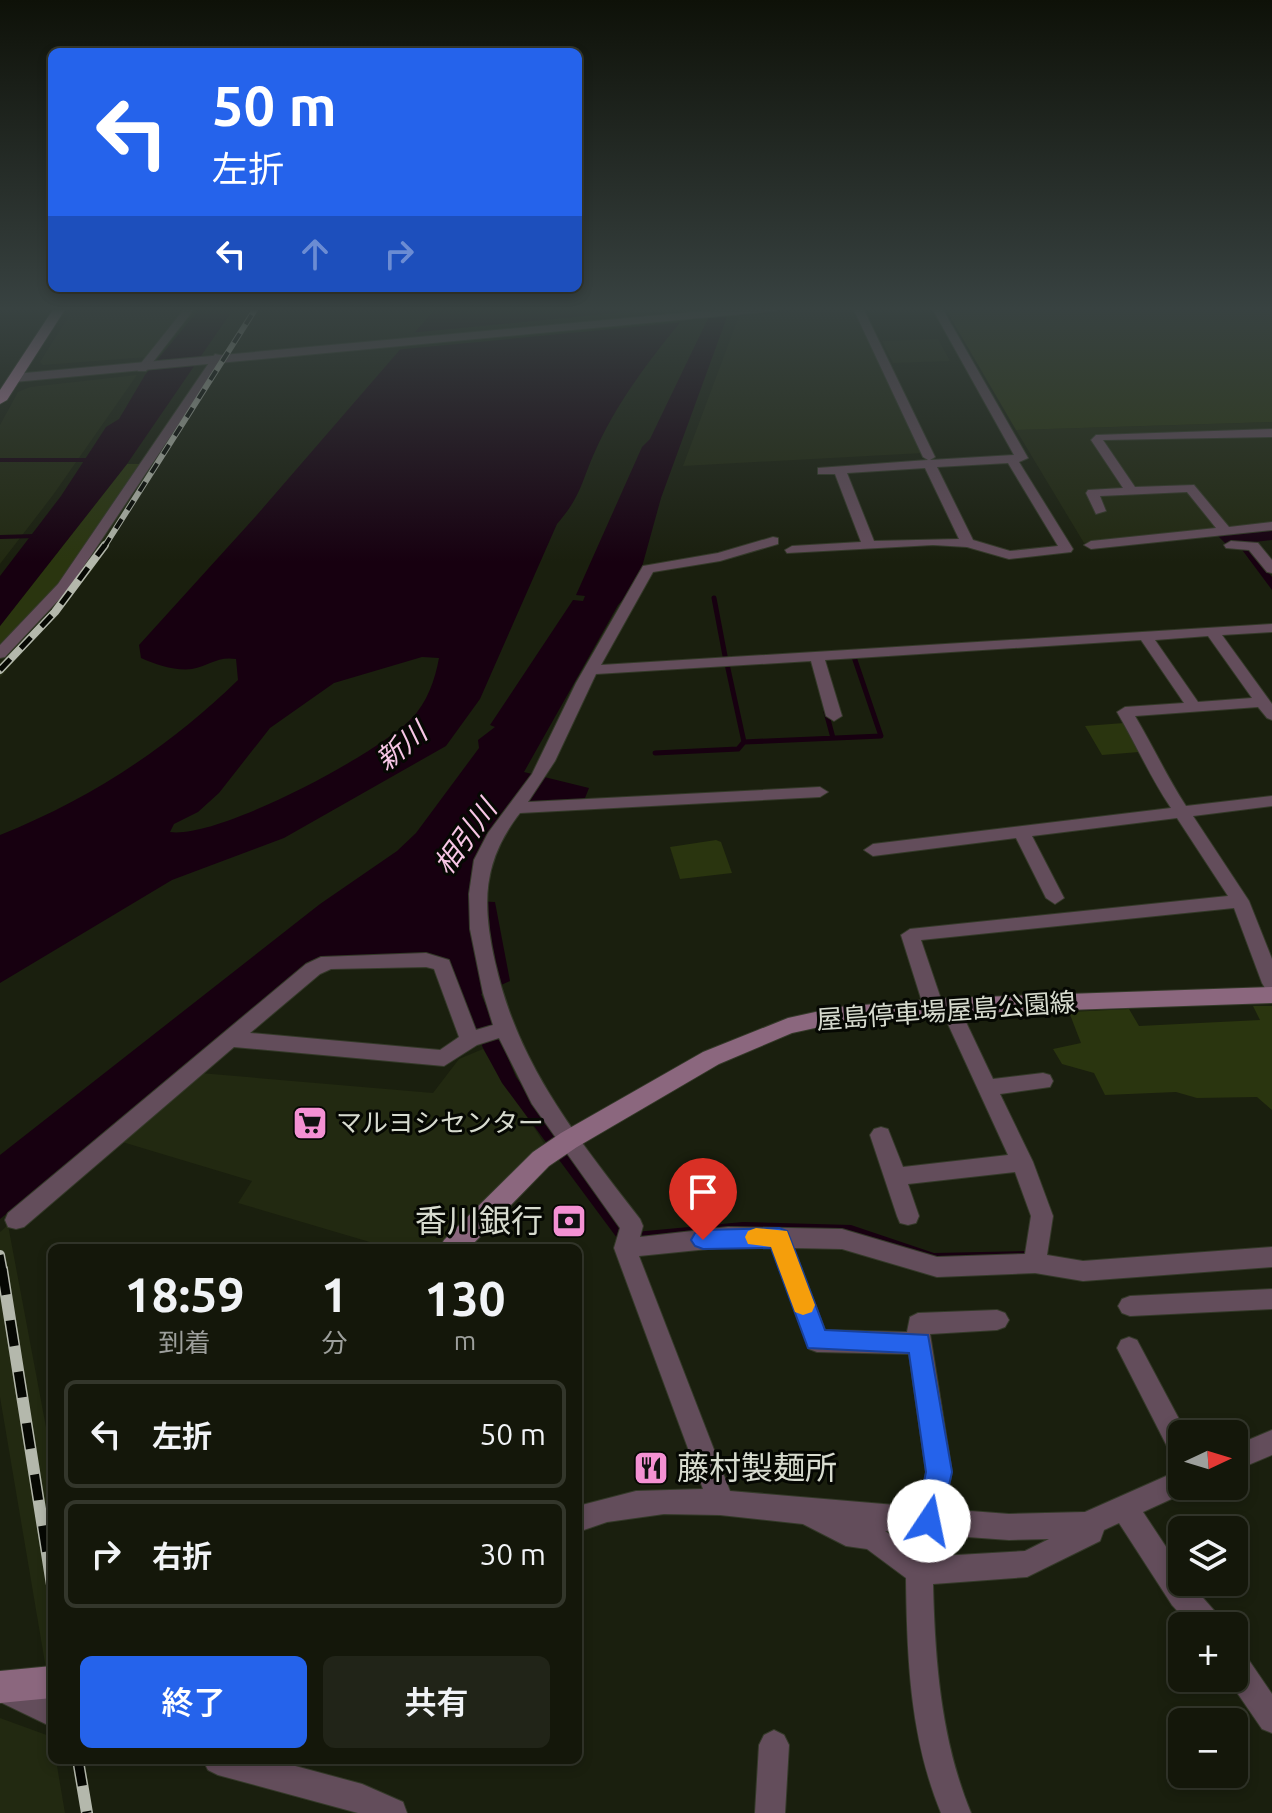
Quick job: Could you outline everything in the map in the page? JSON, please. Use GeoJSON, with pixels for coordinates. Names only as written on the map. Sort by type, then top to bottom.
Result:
{"type":"FeatureCollection","features":[{"type":"Feature","properties":{"kind":"main road","name":"屋島停車場屋島公園線"},"geometry":{"type":"LineString","coordinates":[[457,1244],[541,1159],[569,1140],[711,1058],[788,1026],[838,1015],[941,1007],[1272,995]]}},
{"type":"Feature","properties":{"kind":"main road"},"geometry":{"type":"LineString","coordinates":[[0,1687],[48,1682]]}},
{"type":"Feature","properties":{"kind":"street"},"geometry":{"type":"LineString","coordinates":[[0,654],[63,587],[189,393]]}},
{"type":"Feature","properties":{"kind":"street"},"geometry":{"type":"LineString","coordinates":[[898,393],[968,543]]}},
{"type":"Feature","properties":{"kind":"street"},"geometry":{"type":"LineString","coordinates":[[822,471],[930,461],[1013,461],[1022,458],[985,393]]}},
{"type":"Feature","properties":{"kind":"street"},"geometry":{"type":"LineString","coordinates":[[1131,490],[1097,440],[1100,437],[1272,433]]}},
{"type":"Feature","properties":{"kind":"street"},"geometry":{"type":"LineString","coordinates":[[792,550],[968,543],[1009,555],[1066,549],[1013,461]]}},
{"type":"Feature","properties":{"kind":"street"},"geometry":{"type":"LineString","coordinates":[[840,470],[869,545]]}},
{"type":"Feature","properties":{"kind":"street"},"geometry":{"type":"LineString","coordinates":[[1100,511],[1092,493],[1190,488],[1225,530]]}},
{"type":"Feature","properties":{"kind":"street"},"geometry":{"type":"LineString","coordinates":[[1091,545],[1272,526]]}},
{"type":"Feature","properties":{"kind":"street"},"geometry":{"type":"LineString","coordinates":[[721,1502],[625,1248],[632,1226],[527,1079],[500,1030],[489,990],[477,902],[483,859],[539,776],[565,727],[569,706],[648,569],[720,557],[773,541]]}},
{"type":"Feature","properties":{"kind":"street"},"geometry":{"type":"LineString","coordinates":[[1231,545],[1253,546],[1270,564]]}},
{"type":"Feature","properties":{"kind":"street"},"geometry":{"type":"LineString","coordinates":[[591,670],[1272,628]]}},
{"type":"Feature","properties":{"kind":"street"},"geometry":{"type":"LineString","coordinates":[[1211,631],[1268,708]]}},
{"type":"Feature","properties":{"kind":"street"},"geometry":{"type":"LineString","coordinates":[[1145,635],[1194,707]]}},
{"type":"Feature","properties":{"kind":"street"},"geometry":{"type":"LineString","coordinates":[[817,657],[836,697],[834,716]]}},
{"type":"Feature","properties":{"kind":"street"},"geometry":{"type":"LineString","coordinates":[[1268,708],[1194,707],[1125,712],[1181,813],[1240,901],[1272,983]]}},
{"type":"Feature","properties":{"kind":"street"},"geometry":{"type":"LineString","coordinates":[[516,806],[658,804],[820,792]]}},
{"type":"Feature","properties":{"kind":"street"},"geometry":{"type":"LineString","coordinates":[[873,850],[1272,801]]}},
{"type":"Feature","properties":{"kind":"street"},"geometry":{"type":"LineString","coordinates":[[1022,833],[1055,898]]}},
{"type":"Feature","properties":{"kind":"street"},"geometry":{"type":"LineString","coordinates":[[1035,1263],[1042,1216],[1022,1162],[941,1007],[910,935],[1240,901]]}},
{"type":"Feature","properties":{"kind":"street"},"geometry":{"type":"LineString","coordinates":[[16,1220],[313,969],[328,962],[426,960],[445,969],[473,1038]]}},
{"type":"Feature","properties":{"kind":"street"},"geometry":{"type":"LineString","coordinates":[[229,1039],[444,1058],[473,1038],[500,1030]]}},
{"type":"Feature","properties":{"kind":"street"},"geometry":{"type":"LineString","coordinates":[[986,1088],[1043,1081]]}},
{"type":"Feature","properties":{"kind":"street"},"geometry":{"type":"LineString","coordinates":[[881,1135],[908,1216]]}},
{"type":"Feature","properties":{"kind":"street"},"geometry":{"type":"LineString","coordinates":[[895,1177],[1022,1162]]}},
{"type":"Feature","properties":{"kind":"street"},"geometry":{"type":"LineString","coordinates":[[625,1248],[728,1237],[842,1239],[937,1267],[1035,1263],[1083,1271],[1272,1257]]}},
{"type":"Feature","properties":{"kind":"street"},"geometry":{"type":"LineString","coordinates":[[779,1238],[817,1341],[919,1343]]}},
{"type":"Feature","properties":{"kind":"street"},"geometry":{"type":"LineString","coordinates":[[1130,1306],[1272,1299]]}},
{"type":"Feature","properties":{"kind":"street"},"geometry":{"type":"LineString","coordinates":[[929,1521],[939,1472],[918,1324],[997,1320]]}},
{"type":"Feature","properties":{"kind":"street"},"geometry":{"type":"LineString","coordinates":[[1129,1348],[1168,1422]]}},
{"type":"Feature","properties":{"kind":"street"},"geometry":{"type":"LineString","coordinates":[[1248,1453],[1272,1442]]}},
{"type":"Feature","properties":{"kind":"street"},"geometry":{"type":"LineString","coordinates":[[582,1517],[609,1507],[648,1499],[721,1502],[1009,1527],[1086,1525],[1168,1487]]}},
{"type":"Feature","properties":{"kind":"street"},"geometry":{"type":"LineString","coordinates":[[1124,1507],[1182,1595],[1197,1612]]}},
{"type":"Feature","properties":{"kind":"street"},"geometry":{"type":"LineString","coordinates":[[803,1511],[846,1533],[872,1537],[919,1571],[1027,1564],[1091,1532],[1086,1525]]}},
{"type":"Feature","properties":{"kind":"street"},"geometry":{"type":"LineString","coordinates":[[919,1571],[920,1644],[927,1709],[956,1813]]}},
{"type":"Feature","properties":{"kind":"street"},"geometry":{"type":"LineString","coordinates":[[1248,1684],[1272,1719]]}},
{"type":"Feature","properties":{"kind":"street"},"geometry":{"type":"LineString","coordinates":[[0,1687],[48,1711]]}},
{"type":"Feature","properties":{"kind":"street"},"geometry":{"type":"LineString","coordinates":[[770,1813],[774,1745]]}},
{"type":"Feature","properties":{"kind":"street"},"geometry":{"type":"LineString","coordinates":[[231,1764],[392,1813]]}},
{"type":"Feature","properties":{"kind":"shaded area"},"geometry":{"type":"Polygon","coordinates":[[[18,393],[125,393],[0,564],[0,425],[18,393]]]}},
{"type":"Feature","properties":{"kind":"shaded area"},"geometry":{"type":"Polygon","coordinates":[[[198,393],[202,393],[94,568],[0,678],[0,663],[50,612],[85,568],[198,393]]]}},
{"type":"Feature","properties":{"kind":"shaded area"},"geometry":{"type":"Polygon","coordinates":[[[710,393],[894,393],[923,453],[683,466],[710,393]]]}},
{"type":"Feature","properties":{"kind":"shaded area"},"geometry":{"type":"Polygon","coordinates":[[[994,393],[1272,393],[1272,422],[1016,430],[994,393]]]}},
{"type":"Feature","properties":{"kind":"shaded area"},"geometry":{"type":"Polygon","coordinates":[[[1272,422],[1272,523],[1084,543],[1016,430],[1272,422]]]}},
{"type":"Feature","properties":{"kind":"shaded area"},"geometry":{"type":"Polygon","coordinates":[[[127,464],[142,464],[57,588],[0,648],[0,626],[127,464]]]}},
{"type":"Feature","properties":{"kind":"shaded area"},"geometry":{"type":"Polygon","coordinates":[[[1124,723],[1139,752],[1102,755],[1085,726],[1124,723]]]}},
{"type":"Feature","properties":{"kind":"shaded area"},"geometry":{"type":"Polygon","coordinates":[[[716,840],[721,842],[732,873],[680,879],[670,847],[716,840]]]}},
{"type":"Feature","properties":{"kind":"shaded area"},"geometry":{"type":"Polygon","coordinates":[[[1253,1006],[1272,1006],[1272,1110],[1257,1097],[1197,1098],[1176,1092],[1105,1095],[1094,1073],[1062,1064],[1053,1049],[1081,1043],[1069,1012],[1129,1009],[1139,1026],[1260,1020],[1253,1006]]]}},
{"type":"Feature","properties":{"kind":"shaded area"},"geometry":{"type":"Polygon","coordinates":[[[483,1049],[544,1143],[443,1244],[376,1244],[238,1203],[252,1181],[119,1141],[200,1073],[433,1093],[459,1059],[483,1049]]]}},
{"type":"Feature","properties":{"kind":"shaded area"},"geometry":{"type":"Polygon","coordinates":[[[8,1225],[48,1438],[48,1692],[0,1397],[0,1232],[8,1225]]]}},
{"type":"Feature","properties":{"kind":"shaded area"},"geometry":{"type":"Polygon","coordinates":[[[0,1718],[48,1736],[48,1764],[57,1764],[65,1813],[0,1813],[0,1718]]]}},
{"type":"Feature","properties":{"kind":"water"},"geometry":{"type":"Polygon","coordinates":[[[135,393],[176,393],[127,464],[0,626],[0,576],[61,496],[106,427],[119,419],[135,393]]]}},
{"type":"Feature","properties":{"kind":"water","name":"新川"},"geometry":{"type":"Polygon","coordinates":[[[363,393],[628,393],[606,428],[577,495],[557,524],[480,699],[446,746],[284,838],[172,880],[0,983],[0,835],[65,805],[126,770],[184,728],[238,680],[236,659],[218,660],[192,669],[173,668],[141,658],[139,645],[363,393]],[[422,657],[334,683],[270,728],[219,793],[198,812],[174,824],[170,832],[193,831],[224,822],[259,809],[333,772],[411,719],[422,706],[439,658],[422,657]]]}},
{"type":"Feature","properties":{"kind":"water","name":"相引川"},"geometry":{"type":"Polygon","coordinates":[[[672,393],[699,393],[661,498],[637,585],[618,605],[524,772],[589,788],[583,803],[513,803],[472,901],[495,902],[510,981],[481,994],[516,1077],[625,1227],[617,1238],[502,1083],[483,1048],[449,962],[305,970],[0,1219],[0,1155],[320,904],[397,851],[416,833],[479,748],[478,740],[495,727],[490,725],[573,600],[583,601],[585,596],[576,595],[642,447],[650,439],[672,393]]]}},
{"type":"Feature","properties":{"kind":"water"},"geometry":{"type":"Polygon","coordinates":[[[1272,530],[1272,540],[1245,543],[1272,577],[1272,590],[1237,543],[1226,544],[1217,535],[1272,530]]]}},
{"type":"Feature","properties":{"kind":"water"},"geometry":{"type":"Polygon","coordinates":[[[743,1222],[851,1225],[934,1253],[1027,1251],[1030,1260],[952,1263],[842,1234],[636,1242],[635,1232],[743,1222]]]}},
{"type":"Feature","properties":{"kind":"waterway"},"geometry":{"type":"LineString","coordinates":[[0,460],[92,460]]}},
{"type":"Feature","properties":{"kind":"waterway"},"geometry":{"type":"LineString","coordinates":[[0,537],[36,536]]}},
{"type":"Feature","properties":{"kind":"waterway"},"geometry":{"type":"LineString","coordinates":[[714,598],[726,661]]}},
{"type":"Feature","properties":{"kind":"waterway"},"geometry":{"type":"LineString","coordinates":[[744,742],[881,736],[854,657]]}},
{"type":"Feature","properties":{"kind":"waterway"},"geometry":{"type":"LineString","coordinates":[[727,664],[744,742]]}},
{"type":"Feature","properties":{"kind":"waterway"},"geometry":{"type":"LineString","coordinates":[[826,712],[833,738]]}},
{"type":"Feature","properties":{"kind":"waterway"},"geometry":{"type":"LineString","coordinates":[[655,753],[738,749],[744,742]]}},
{"type":"Feature","properties":{"kind":"railway"},"geometry":{"type":"LineString","coordinates":[[104,547],[202,393]]}},
{"type":"Feature","properties":{"kind":"railway"},"geometry":{"type":"LineString","coordinates":[[0,670],[55,612],[105,545]]}},
{"type":"Feature","properties":{"kind":"railway"},"geometry":{"type":"LineString","coordinates":[[0,1255],[3,1271]]}},
{"type":"Feature","properties":{"kind":"railway"},"geometry":{"type":"LineString","coordinates":[[2,1269],[48,1560]]}},
{"type":"Feature","properties":{"kind":"railway"},"geometry":{"type":"LineString","coordinates":[[79,1764],[87,1813]]}},
{"type":"Feature","properties":{"kind":"slow traffic"},"geometry":{"type":"LineString","coordinates":[[756,1237],[779,1238],[803,1305]]}},
{"type":"Feature","properties":{"kind":"place","name":"マルヨシセンター"},"geometry":{"type":"Point","coordinates":[310,1123]}},
{"type":"Feature","properties":{"kind":"place","name":"香川銀行"},"geometry":{"type":"Point","coordinates":[569,1221]}},
{"type":"Feature","properties":{"kind":"place","name":"藤村製麺所"},"geometry":{"type":"Point","coordinates":[651,1468]}},
{"type":"Feature","properties":{"kind":"route"},"geometry":{"type":"LineString","coordinates":[[703,1240],[779,1238],[817,1341],[919,1343],[939,1472],[929,1521]]}}]}
